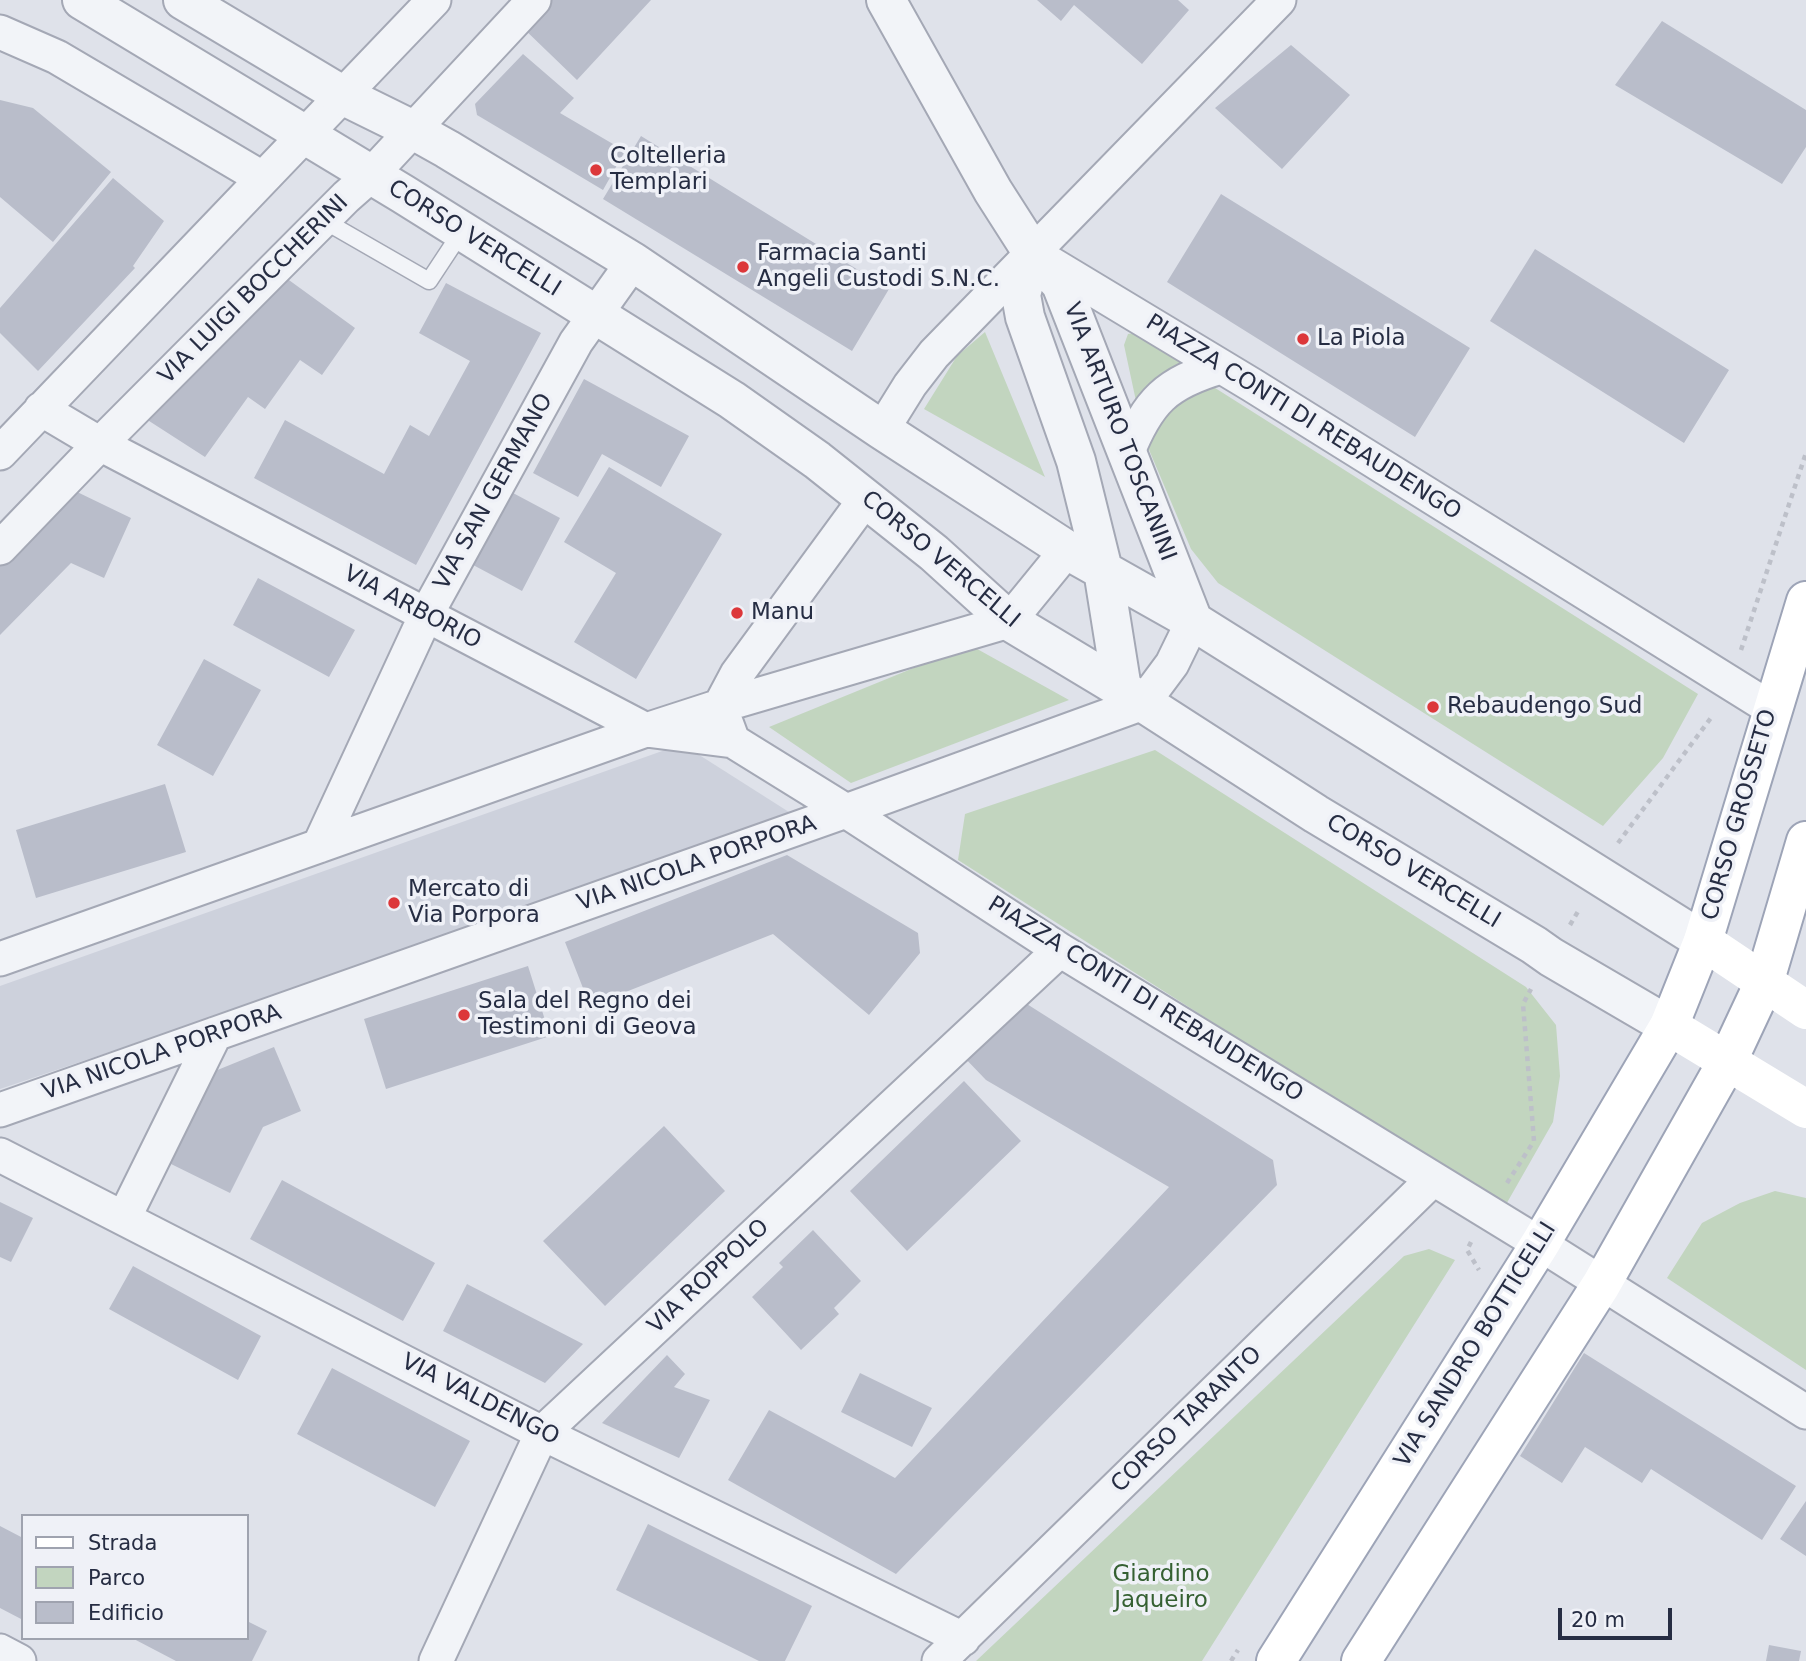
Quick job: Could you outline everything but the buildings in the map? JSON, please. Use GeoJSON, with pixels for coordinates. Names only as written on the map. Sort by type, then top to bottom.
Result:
{"type":"FeatureCollection","features":[{"type":"Feature","properties":{"kind":"main road","name":"CORSO GROSSETO"},"geometry":{"type":"LineString","coordinates":[[1669,1026],[1703,941],[1806,601]]}},
{"type":"Feature","properties":{"kind":"main road"},"geometry":{"type":"LineString","coordinates":[[1361,1661],[1601,1284],[1727,1062],[1764,983],[1806,841]]}},
{"type":"Feature","properties":{"kind":"main road"},"geometry":{"type":"LineString","coordinates":[[1703,941],[1806,1010]]}},
{"type":"Feature","properties":{"kind":"main road","name":"CORSO VERCELLI"},"geometry":{"type":"LineString","coordinates":[[1669,1026],[1806,1109]]}},
{"type":"Feature","properties":{"kind":"main road","name":"VIA SANDRO BOTTICELLI"},"geometry":{"type":"LineString","coordinates":[[1276,1661],[1540,1244],[1669,1026]]}},
{"type":"Feature","properties":{"kind":"street","name":"CORSO VERCELLI"},"geometry":{"type":"LineString","coordinates":[[82,0],[371,175],[732,400],[866,498],[934,553],[1009,621],[1133,696],[1316,814],[1669,1026]]}},
{"type":"Feature","properties":{"kind":"street"},"geometry":{"type":"LineString","coordinates":[[183,0],[342,95],[413,130],[633,262],[881,430],[1067,550],[1193,621],[1703,941]]}},
{"type":"Feature","properties":{"kind":"street"},"geometry":{"type":"LineString","coordinates":[[0,453],[434,0]]}},
{"type":"Feature","properties":{"kind":"street","name":"VIA LUIGI BOCCHERINI"},"geometry":{"type":"LineString","coordinates":[[0,548],[100,444],[371,175],[534,0]]}},
{"type":"Feature","properties":{"kind":"street","name":"VIA ARTURO TOSCANINI"},"geometry":{"type":"LineString","coordinates":[[886,0],[993,191],[1032,252],[1061,284],[1193,621]]}},
{"type":"Feature","properties":{"kind":"street"},"geometry":{"type":"LineString","coordinates":[[881,430],[934,354],[1279,0]]}},
{"type":"Feature","properties":{"kind":"street"},"geometry":{"type":"LineString","coordinates":[[0,32],[57,57],[262,178]]}},
{"type":"Feature","properties":{"kind":"street","name":"VIA ARTURO TOSCANINI"},"geometry":{"type":"LineString","coordinates":[[1032,252],[1021,295],[1025,317],[1076,461],[1133,696]]}},
{"type":"Feature","properties":{"kind":"street","name":"PIAZZA CONTI DI REBAUDENGO"},"geometry":{"type":"LineString","coordinates":[[1032,252],[1772,709]]}},
{"type":"Feature","properties":{"kind":"street","name":"VIA SAN GERMANO"},"geometry":{"type":"LineString","coordinates":[[319,846],[426,615],[576,342],[633,262]]}},
{"type":"Feature","properties":{"kind":"street"},"geometry":{"type":"LineString","coordinates":[[1127,454],[1147,412],[1160,397],[1180,382],[1222,367]]}},
{"type":"Feature","properties":{"kind":"street","name":"VIA ARBORIO"},"geometry":{"type":"LineString","coordinates":[[41,409],[100,444],[646,730],[733,741]]}},
{"type":"Feature","properties":{"kind":"street"},"geometry":{"type":"LineString","coordinates":[[733,741],[720,706],[737,674],[866,498]]}},
{"type":"Feature","properties":{"kind":"street"},"geometry":{"type":"LineString","coordinates":[[0,959],[646,730],[1009,621],[1067,550]]}},
{"type":"Feature","properties":{"kind":"street"},"geometry":{"type":"LineString","coordinates":[[1133,696],[1172,664],[1193,621]]}},
{"type":"Feature","properties":{"kind":"street","name":"VIA NICOLA PORPORA"},"geometry":{"type":"LineString","coordinates":[[0,1110],[846,811],[1133,696]]}},
{"type":"Feature","properties":{"kind":"street","name":"PIAZZA CONTI DI REBAUDENGO"},"geometry":{"type":"LineString","coordinates":[[733,741],[1060,950],[1540,1244],[1806,1412]]}},
{"type":"Feature","properties":{"kind":"street","name":"VIA ROPPOLO"},"geometry":{"type":"LineString","coordinates":[[436,1661],[542,1433],[1060,950]]}},
{"type":"Feature","properties":{"kind":"street"},"geometry":{"type":"LineString","coordinates":[[124,1218],[215,1034]]}},
{"type":"Feature","properties":{"kind":"street","name":"VIA VALDENGO"},"geometry":{"type":"LineString","coordinates":[[0,1155],[542,1433],[951,1650]]}},
{"type":"Feature","properties":{"kind":"street","name":"CORSO TARANTO"},"geometry":{"type":"LineString","coordinates":[[951,1650],[1433,1179]]}},
{"type":"Feature","properties":{"kind":"street"},"geometry":{"type":"LineString","coordinates":[[0,1651],[19,1661]]}},
{"type":"Feature","properties":{"kind":"lane"},"geometry":{"type":"LineString","coordinates":[[323,220],[429,281],[462,231]]}},
{"type":"Feature","properties":{"kind":"path"},"geometry":{"type":"LineString","coordinates":[[1751,623],[1806,453]]}},
{"type":"Feature","properties":{"kind":"path"},"geometry":{"type":"LineString","coordinates":[[1482,1274],[1466,1250],[1534,1140],[1523,1004],[1623,835],[1713,715]]}},
{"type":"Feature","properties":{"kind":"path"},"geometry":{"type":"LineString","coordinates":[[1231,1661],[1238,1650]]}},
{"type":"Feature","properties":{"kind":"shaded area","name":"Mercato di Via Porpora"},"geometry":{"type":"Polygon","coordinates":[[[682,744],[800,819],[0,1089],[0,986],[682,744]]]}},
{"type":"Feature","properties":{"kind":"green space"},"geometry":{"type":"Polygon","coordinates":[[[985,332],[1045,477],[924,409],[957,356],[985,332]]]}},
{"type":"Feature","properties":{"kind":"green space"},"geometry":{"type":"Polygon","coordinates":[[[1134,333],[1178,359],[1182,367],[1136,401],[1124,345],[1128,334],[1134,333]]]}},
{"type":"Feature","properties":{"kind":"green space"},"geometry":{"type":"Polygon","coordinates":[[[1212,386],[1698,694],[1663,758],[1603,826],[1218,583],[1191,549],[1147,445],[1172,408],[1188,396],[1212,386]]]}},
{"type":"Feature","properties":{"kind":"green space"},"geometry":{"type":"Polygon","coordinates":[[[970,645],[1069,700],[851,783],[769,727],[970,645]]]}},
{"type":"Feature","properties":{"kind":"green space"},"geometry":{"type":"Polygon","coordinates":[[[1155,750],[1526,987],[1556,1025],[1560,1076],[1553,1122],[1504,1208],[958,860],[965,814],[1155,750]]]}},
{"type":"Feature","properties":{"kind":"green space"},"geometry":{"type":"Polygon","coordinates":[[[1775,1191],[1806,1198],[1806,1370],[1667,1278],[1702,1223],[1740,1203],[1775,1191]]]}},
{"type":"Feature","properties":{"kind":"green space","name":"Giardino Jaqueiro"},"geometry":{"type":"Polygon","coordinates":[[[1429,1249],[1455,1260],[1202,1661],[976,1661],[1404,1256],[1429,1249]]]}},
{"type":"Feature","properties":{"kind":"place","name":"Coltelleria Templari"},"geometry":{"type":"Point","coordinates":[596,170]}},
{"type":"Feature","properties":{"kind":"place","name":"Farmacia Santi Angeli Custodi S.N.C."},"geometry":{"type":"Point","coordinates":[743,267]}},
{"type":"Feature","properties":{"kind":"place","name":"La Piola"},"geometry":{"type":"Point","coordinates":[1303,339]}},
{"type":"Feature","properties":{"kind":"place","name":"Manu"},"geometry":{"type":"Point","coordinates":[737,613]}},
{"type":"Feature","properties":{"kind":"place","name":"Rebaudengo Sud"},"geometry":{"type":"Point","coordinates":[1433,707]}},
{"type":"Feature","properties":{"kind":"place","name":"Mercato di Via Porpora"},"geometry":{"type":"Point","coordinates":[394,903]}},
{"type":"Feature","properties":{"kind":"place","name":"Sala del Regno dei Testimoni di Geova"},"geometry":{"type":"Point","coordinates":[464,1015]}}]}
